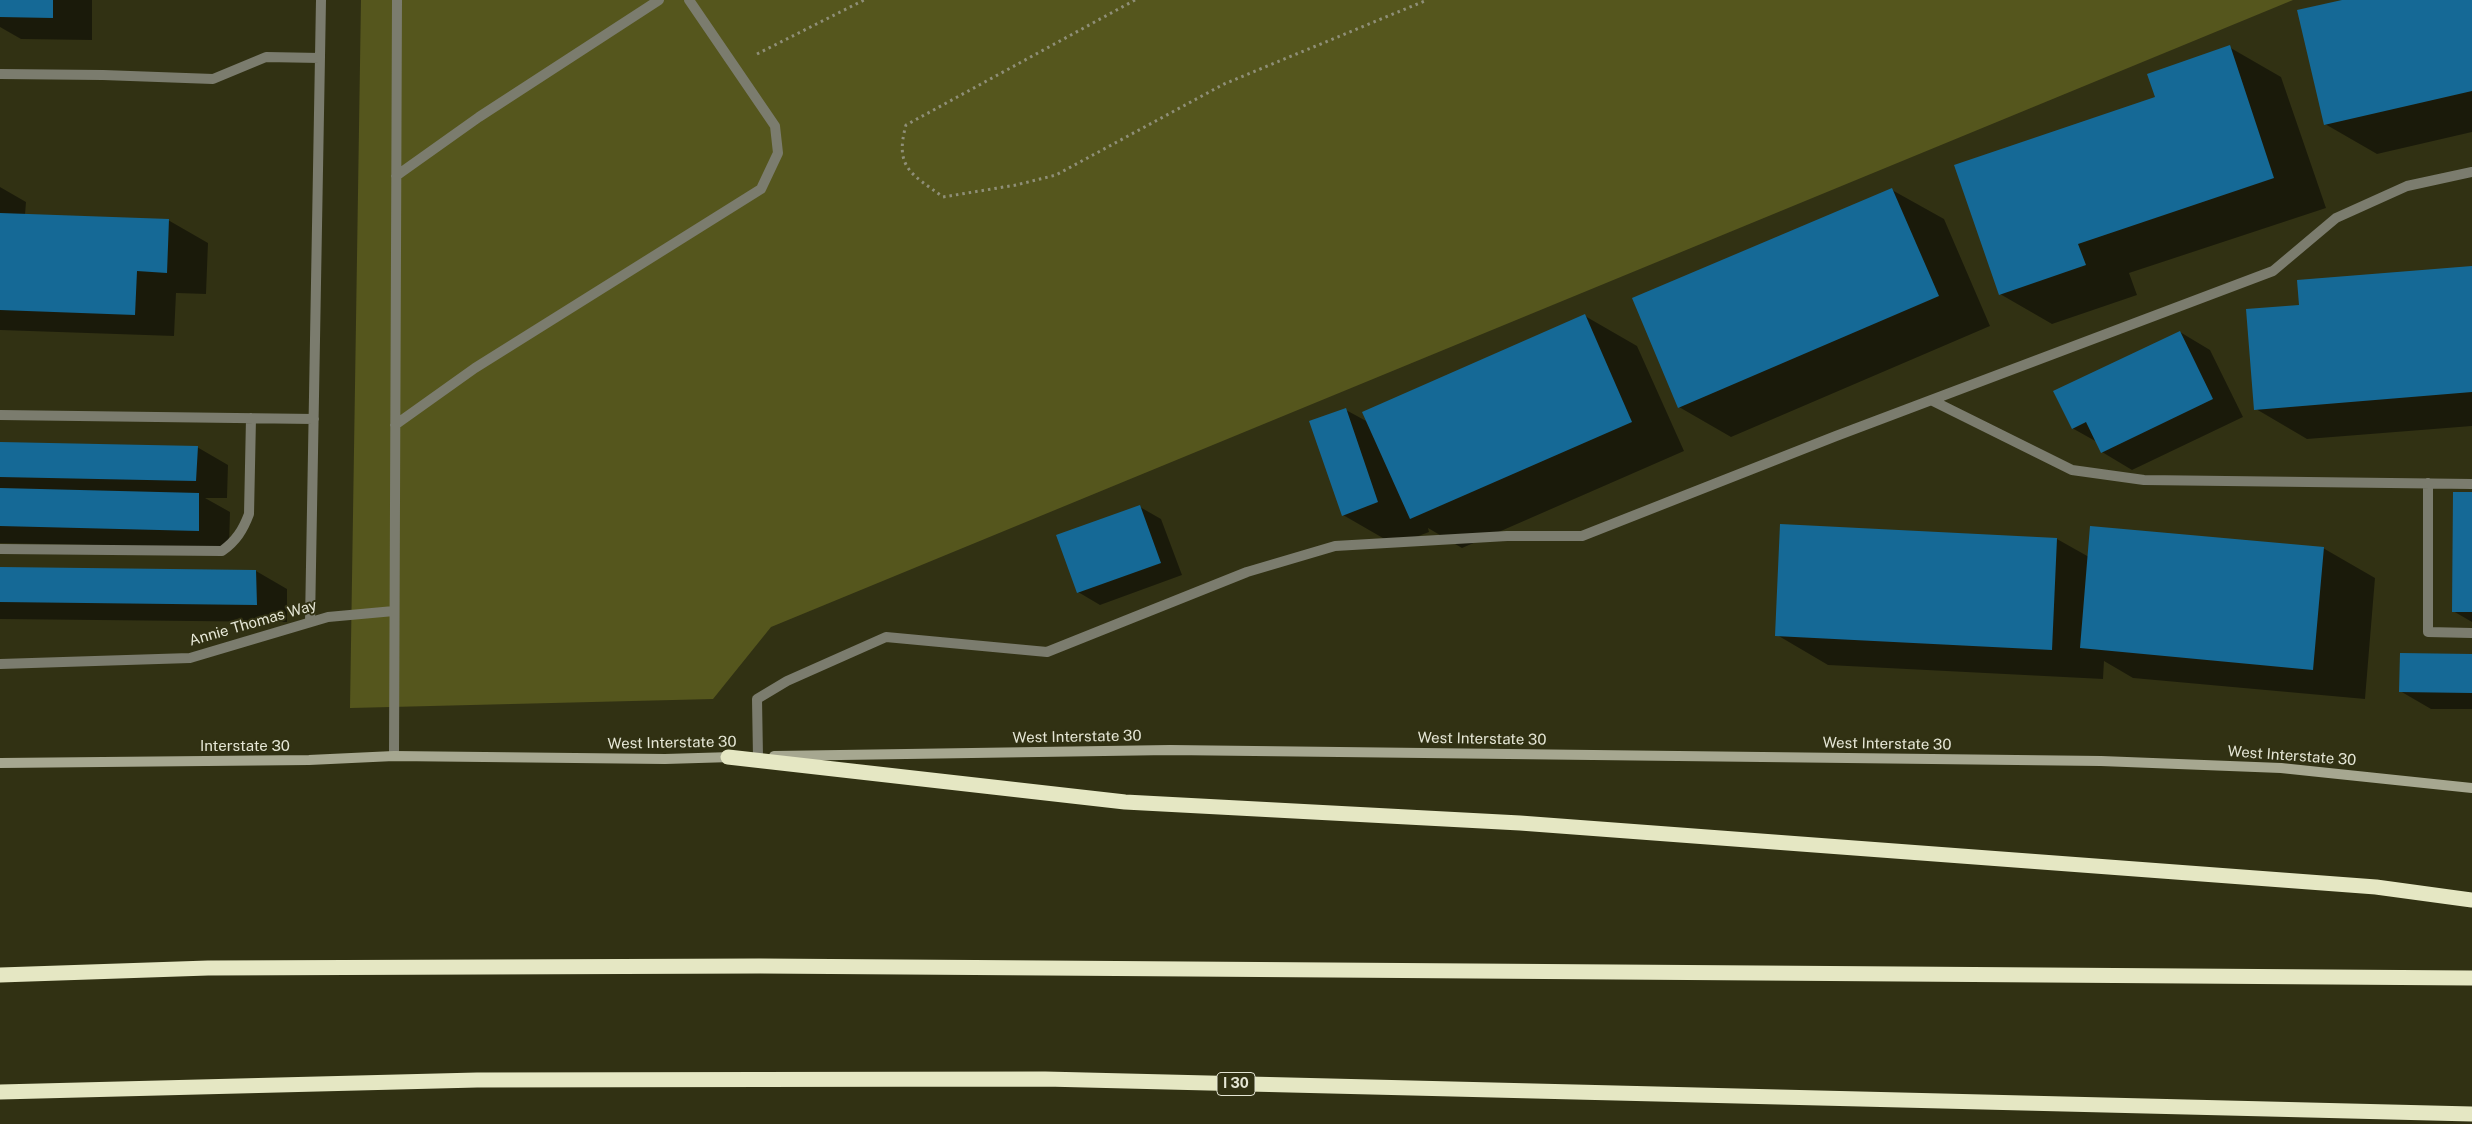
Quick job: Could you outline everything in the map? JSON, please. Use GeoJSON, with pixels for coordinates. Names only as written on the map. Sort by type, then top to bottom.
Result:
{"type":"FeatureCollection","features":[{"type":"Feature","properties":{"kind":"highway"},"geometry":{"type":"LineString","coordinates":[[728,757],[1125,802],[1520,823],[2376,887],[2472,900]]}},
{"type":"Feature","properties":{"kind":"highway"},"geometry":{"type":"LineString","coordinates":[[0,975],[208,968],[760,966],[2472,978]]}},
{"type":"Feature","properties":{"kind":"highway","name":"I 30"},"geometry":{"type":"LineString","coordinates":[[0,1092],[487,1080],[1045,1079],[2472,1114]]}},
{"type":"Feature","properties":{"kind":"main road","name":"West Interstate 30"},"geometry":{"type":"LineString","coordinates":[[490,757],[758,757],[1170,750],[2101,761],[2281,768],[2472,788]]}},
{"type":"Feature","properties":{"kind":"main road","name":"Interstate 30"},"geometry":{"type":"LineString","coordinates":[[0,763],[309,760],[394,756],[490,757]]}},
{"type":"Feature","properties":{"kind":"lane"},"geometry":{"type":"LineString","coordinates":[[310,622],[321,0]]}},
{"type":"Feature","properties":{"kind":"lane"},"geometry":{"type":"LineString","coordinates":[[394,756],[397,0]]}},
{"type":"Feature","properties":{"kind":"lane"},"geometry":{"type":"LineString","coordinates":[[396,176],[479,117],[659,0]]}},
{"type":"Feature","properties":{"kind":"lane"},"geometry":{"type":"LineString","coordinates":[[395,425],[475,368],[761,189],[778,153],[774,126],[689,0]]}},
{"type":"Feature","properties":{"kind":"lane"},"geometry":{"type":"LineString","coordinates":[[0,74],[213,79],[266,57],[320,58]]}},
{"type":"Feature","properties":{"kind":"lane"},"geometry":{"type":"LineString","coordinates":[[758,757],[757,699],[787,681],[886,637],[1047,652],[1247,572],[1335,546],[1507,536],[1582,536],[1931,400],[2273,272],[2336,218],[2407,186],[2472,172]]}},
{"type":"Feature","properties":{"kind":"lane"},"geometry":{"type":"LineString","coordinates":[[1931,400],[2072,470],[2144,480],[2472,484]]}},
{"type":"Feature","properties":{"kind":"lane"},"geometry":{"type":"LineString","coordinates":[[0,415],[314,419]]}},
{"type":"Feature","properties":{"kind":"lane"},"geometry":{"type":"LineString","coordinates":[[0,549],[222,551],[234,543],[244,528],[249,514],[251,418]]}},
{"type":"Feature","properties":{"kind":"lane"},"geometry":{"type":"LineString","coordinates":[[2428,483],[2428,632],[2472,633]]}},
{"type":"Feature","properties":{"kind":"lane","name":"Annie Thomas Way"},"geometry":{"type":"LineString","coordinates":[[0,664],[190,658],[328,617],[394,612]]}},
{"type":"Feature","properties":{"kind":"path"},"geometry":{"type":"LineString","coordinates":[[734,65],[864,0]]}},
{"type":"Feature","properties":{"kind":"path"},"geometry":{"type":"LineString","coordinates":[[1135,0],[906,125],[900,146],[910,173],[943,197],[1016,186],[1056,176],[1224,84],[1427,0]]}},
{"type":"Feature","properties":{"kind":"shaded area"},"geometry":{"type":"Polygon","coordinates":[[[361,0],[2293,0],[771,627],[713,699],[350,708],[361,0]]]}},
{"type":"Feature","properties":{"kind":"building"},"geometry":{"type":"Polygon","coordinates":[[[0,0],[53,0],[53,18],[0,17],[0,0]]]}},
{"type":"Feature","properties":{"kind":"building"},"geometry":{"type":"Polygon","coordinates":[[[2342,0],[2472,0],[2472,91],[2324,125],[2297,10],[2342,0]]]}},
{"type":"Feature","properties":{"kind":"building"},"geometry":{"type":"Polygon","coordinates":[[[2230,45],[2274,178],[2078,244],[2086,265],[1999,295],[1954,165],[2155,97],[2147,74],[2230,45]]]}},
{"type":"Feature","properties":{"kind":"building"},"geometry":{"type":"Polygon","coordinates":[[[1892,188],[1939,296],[1678,408],[1632,298],[1892,188]]]}},
{"type":"Feature","properties":{"kind":"building"},"geometry":{"type":"Polygon","coordinates":[[[0,213],[169,219],[167,273],[137,271],[135,315],[0,310],[0,213]]]}},
{"type":"Feature","properties":{"kind":"building"},"geometry":{"type":"Polygon","coordinates":[[[2472,266],[2472,392],[2254,410],[2246,309],[2299,305],[2297,280],[2472,266]]]}},
{"type":"Feature","properties":{"kind":"building"},"geometry":{"type":"Polygon","coordinates":[[[1585,314],[1632,422],[1410,519],[1362,412],[1585,314]]]}},
{"type":"Feature","properties":{"kind":"building"},"geometry":{"type":"Polygon","coordinates":[[[2180,331],[2213,399],[2101,453],[2086,422],[2072,429],[2053,391],[2180,331]]]}},
{"type":"Feature","properties":{"kind":"building"},"geometry":{"type":"Polygon","coordinates":[[[1346,408],[1378,502],[1342,516],[1309,421],[1346,408]]]}},
{"type":"Feature","properties":{"kind":"building"},"geometry":{"type":"Polygon","coordinates":[[[0,442],[198,446],[196,481],[0,477],[0,442]]]}},
{"type":"Feature","properties":{"kind":"building"},"geometry":{"type":"Polygon","coordinates":[[[0,488],[199,493],[199,531],[0,526],[0,488]]]}},
{"type":"Feature","properties":{"kind":"building"},"geometry":{"type":"Polygon","coordinates":[[[2453,492],[2472,492],[2472,612],[2452,612],[2453,492]]]}},
{"type":"Feature","properties":{"kind":"building"},"geometry":{"type":"Polygon","coordinates":[[[1140,505],[1161,563],[1077,593],[1056,535],[1140,505]]]}},
{"type":"Feature","properties":{"kind":"building"},"geometry":{"type":"Polygon","coordinates":[[[1780,524],[2057,538],[2052,650],[1775,636],[1780,524]]]}},
{"type":"Feature","properties":{"kind":"building"},"geometry":{"type":"Polygon","coordinates":[[[2090,526],[2324,547],[2313,670],[2080,648],[2090,526]]]}},
{"type":"Feature","properties":{"kind":"building"},"geometry":{"type":"Polygon","coordinates":[[[0,567],[256,570],[257,605],[0,602],[0,567]]]}},
{"type":"Feature","properties":{"kind":"building"},"geometry":{"type":"Polygon","coordinates":[[[2400,653],[2472,654],[2472,693],[2399,692],[2400,653]]]}}]}
